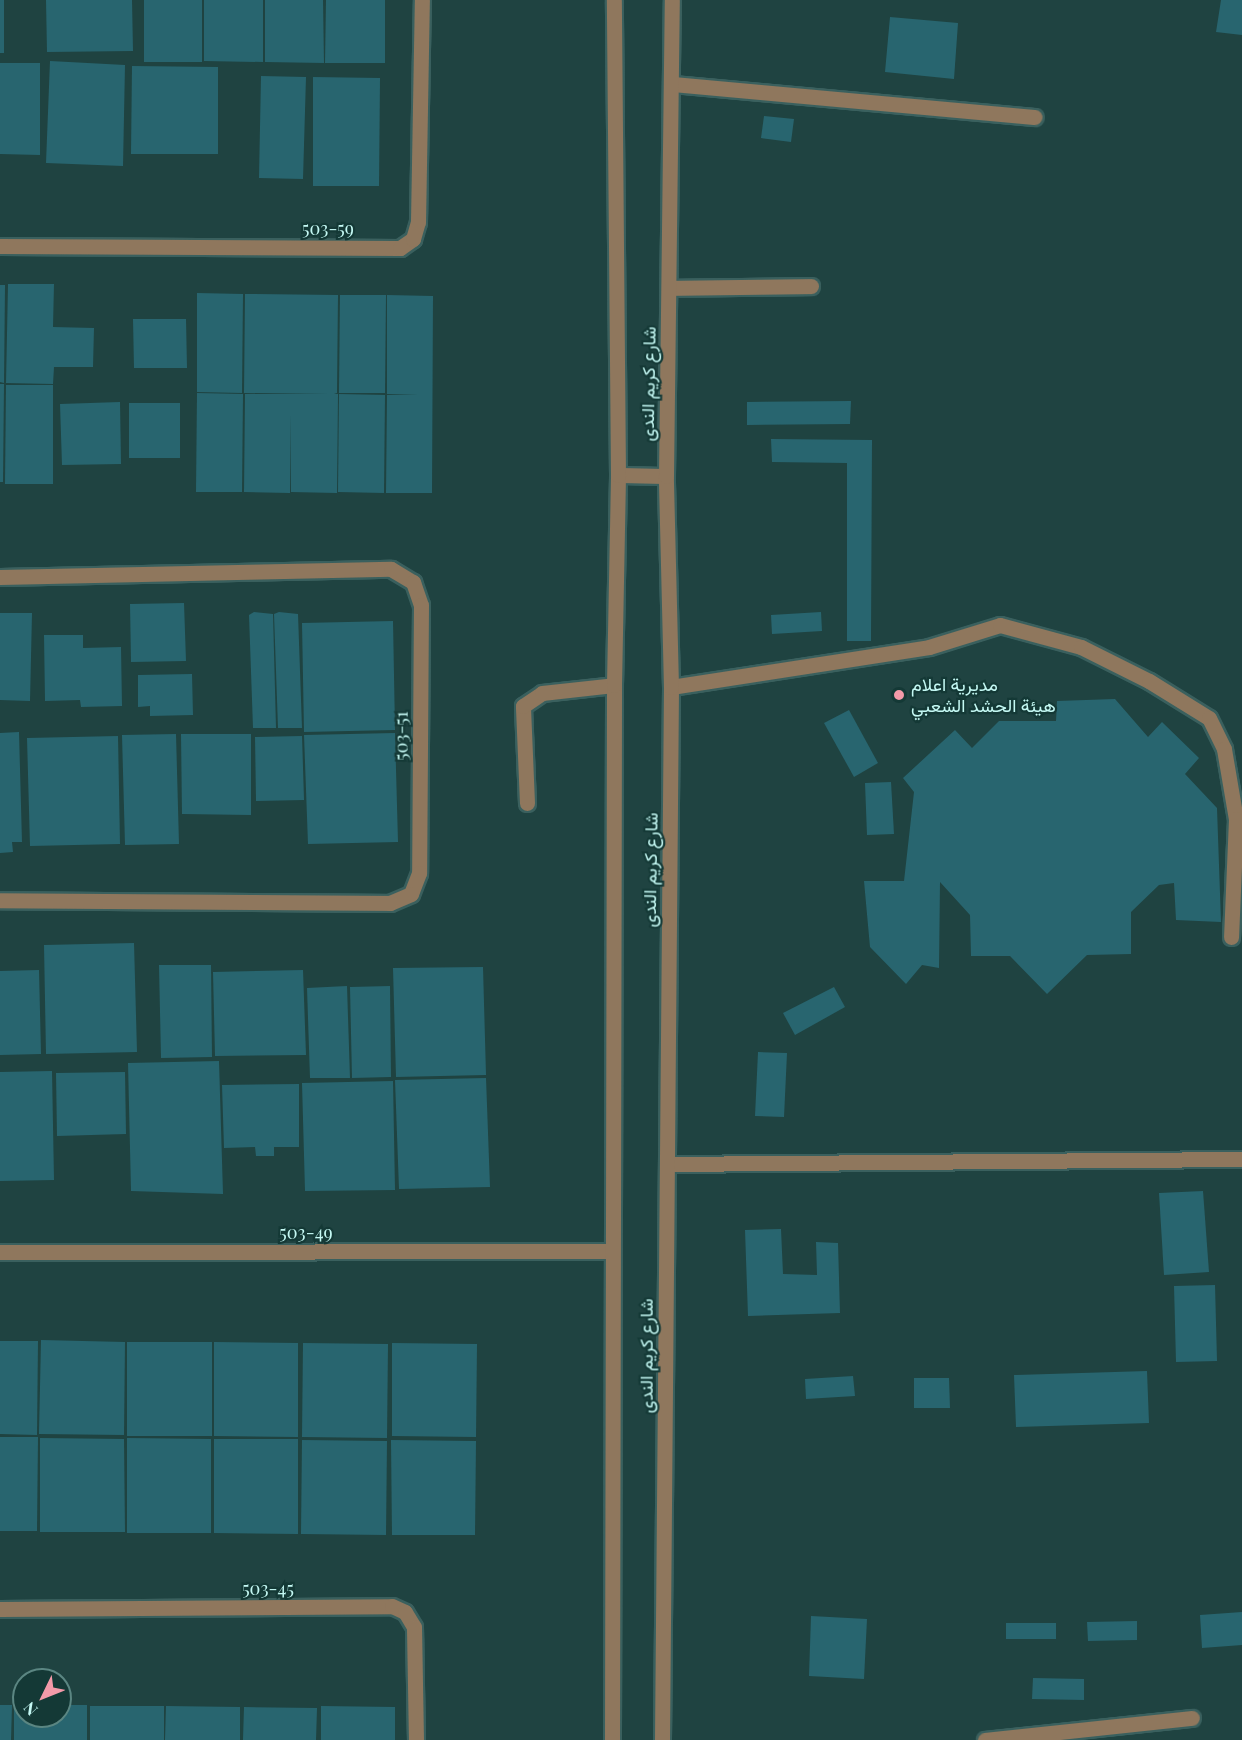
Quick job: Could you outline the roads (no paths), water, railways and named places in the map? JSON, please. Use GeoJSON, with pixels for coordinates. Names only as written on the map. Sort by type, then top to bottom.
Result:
{"type":"FeatureCollection","features":[{"type":"Feature","properties":{"kind":"street","name":"503-59"},"geometry":{"type":"LineString","coordinates":[[0,246],[400,248],[413,239],[418,222],[422,0]]}},
{"type":"Feature","properties":{"kind":"street","name":"شارع كريم الندى"},"geometry":{"type":"LineString","coordinates":[[612,1740],[614,686],[618,475],[614,0]]}},
{"type":"Feature","properties":{"kind":"street","name":"شارع كريم الندى"},"geometry":{"type":"LineString","coordinates":[[663,1740],[671,687],[666,476],[672,0]]}},
{"type":"Feature","properties":{"kind":"street"},"geometry":{"type":"LineString","coordinates":[[672,84],[1034,117]]}},
{"type":"Feature","properties":{"kind":"street"},"geometry":{"type":"LineString","coordinates":[[669,288],[811,286]]}},
{"type":"Feature","properties":{"kind":"street"},"geometry":{"type":"LineString","coordinates":[[618,475],[666,476]]}},
{"type":"Feature","properties":{"kind":"street","name":"503-51"},"geometry":{"type":"LineString","coordinates":[[0,577],[391,569],[413,582],[421,617],[419,873],[411,894],[390,903],[0,900]]}},
{"type":"Feature","properties":{"kind":"street"},"geometry":{"type":"LineString","coordinates":[[671,687],[929,647],[1000,625],[1081,647],[1149,681],[1209,718],[1224,749],[1236,819],[1231,937]]}},
{"type":"Feature","properties":{"kind":"street"},"geometry":{"type":"LineString","coordinates":[[527,803],[523,706],[542,693],[614,686]]}},
{"type":"Feature","properties":{"kind":"street"},"geometry":{"type":"LineString","coordinates":[[667,1164],[1242,1159]]}},
{"type":"Feature","properties":{"kind":"street","name":"503-49"},"geometry":{"type":"LineString","coordinates":[[0,1252],[612,1251]]}},
{"type":"Feature","properties":{"kind":"street","name":"503-45"},"geometry":{"type":"LineString","coordinates":[[0,1609],[392,1606],[405,1612],[414,1627],[416,1740]]}},
{"type":"Feature","properties":{"kind":"street"},"geometry":{"type":"LineString","coordinates":[[985,1740],[1192,1718]]}},
{"type":"Feature","properties":{"kind":"place","name":"مديرية اعلام هيئة الحشد الشعبي"},"geometry":{"type":"Point","coordinates":[899,695]}}]}
